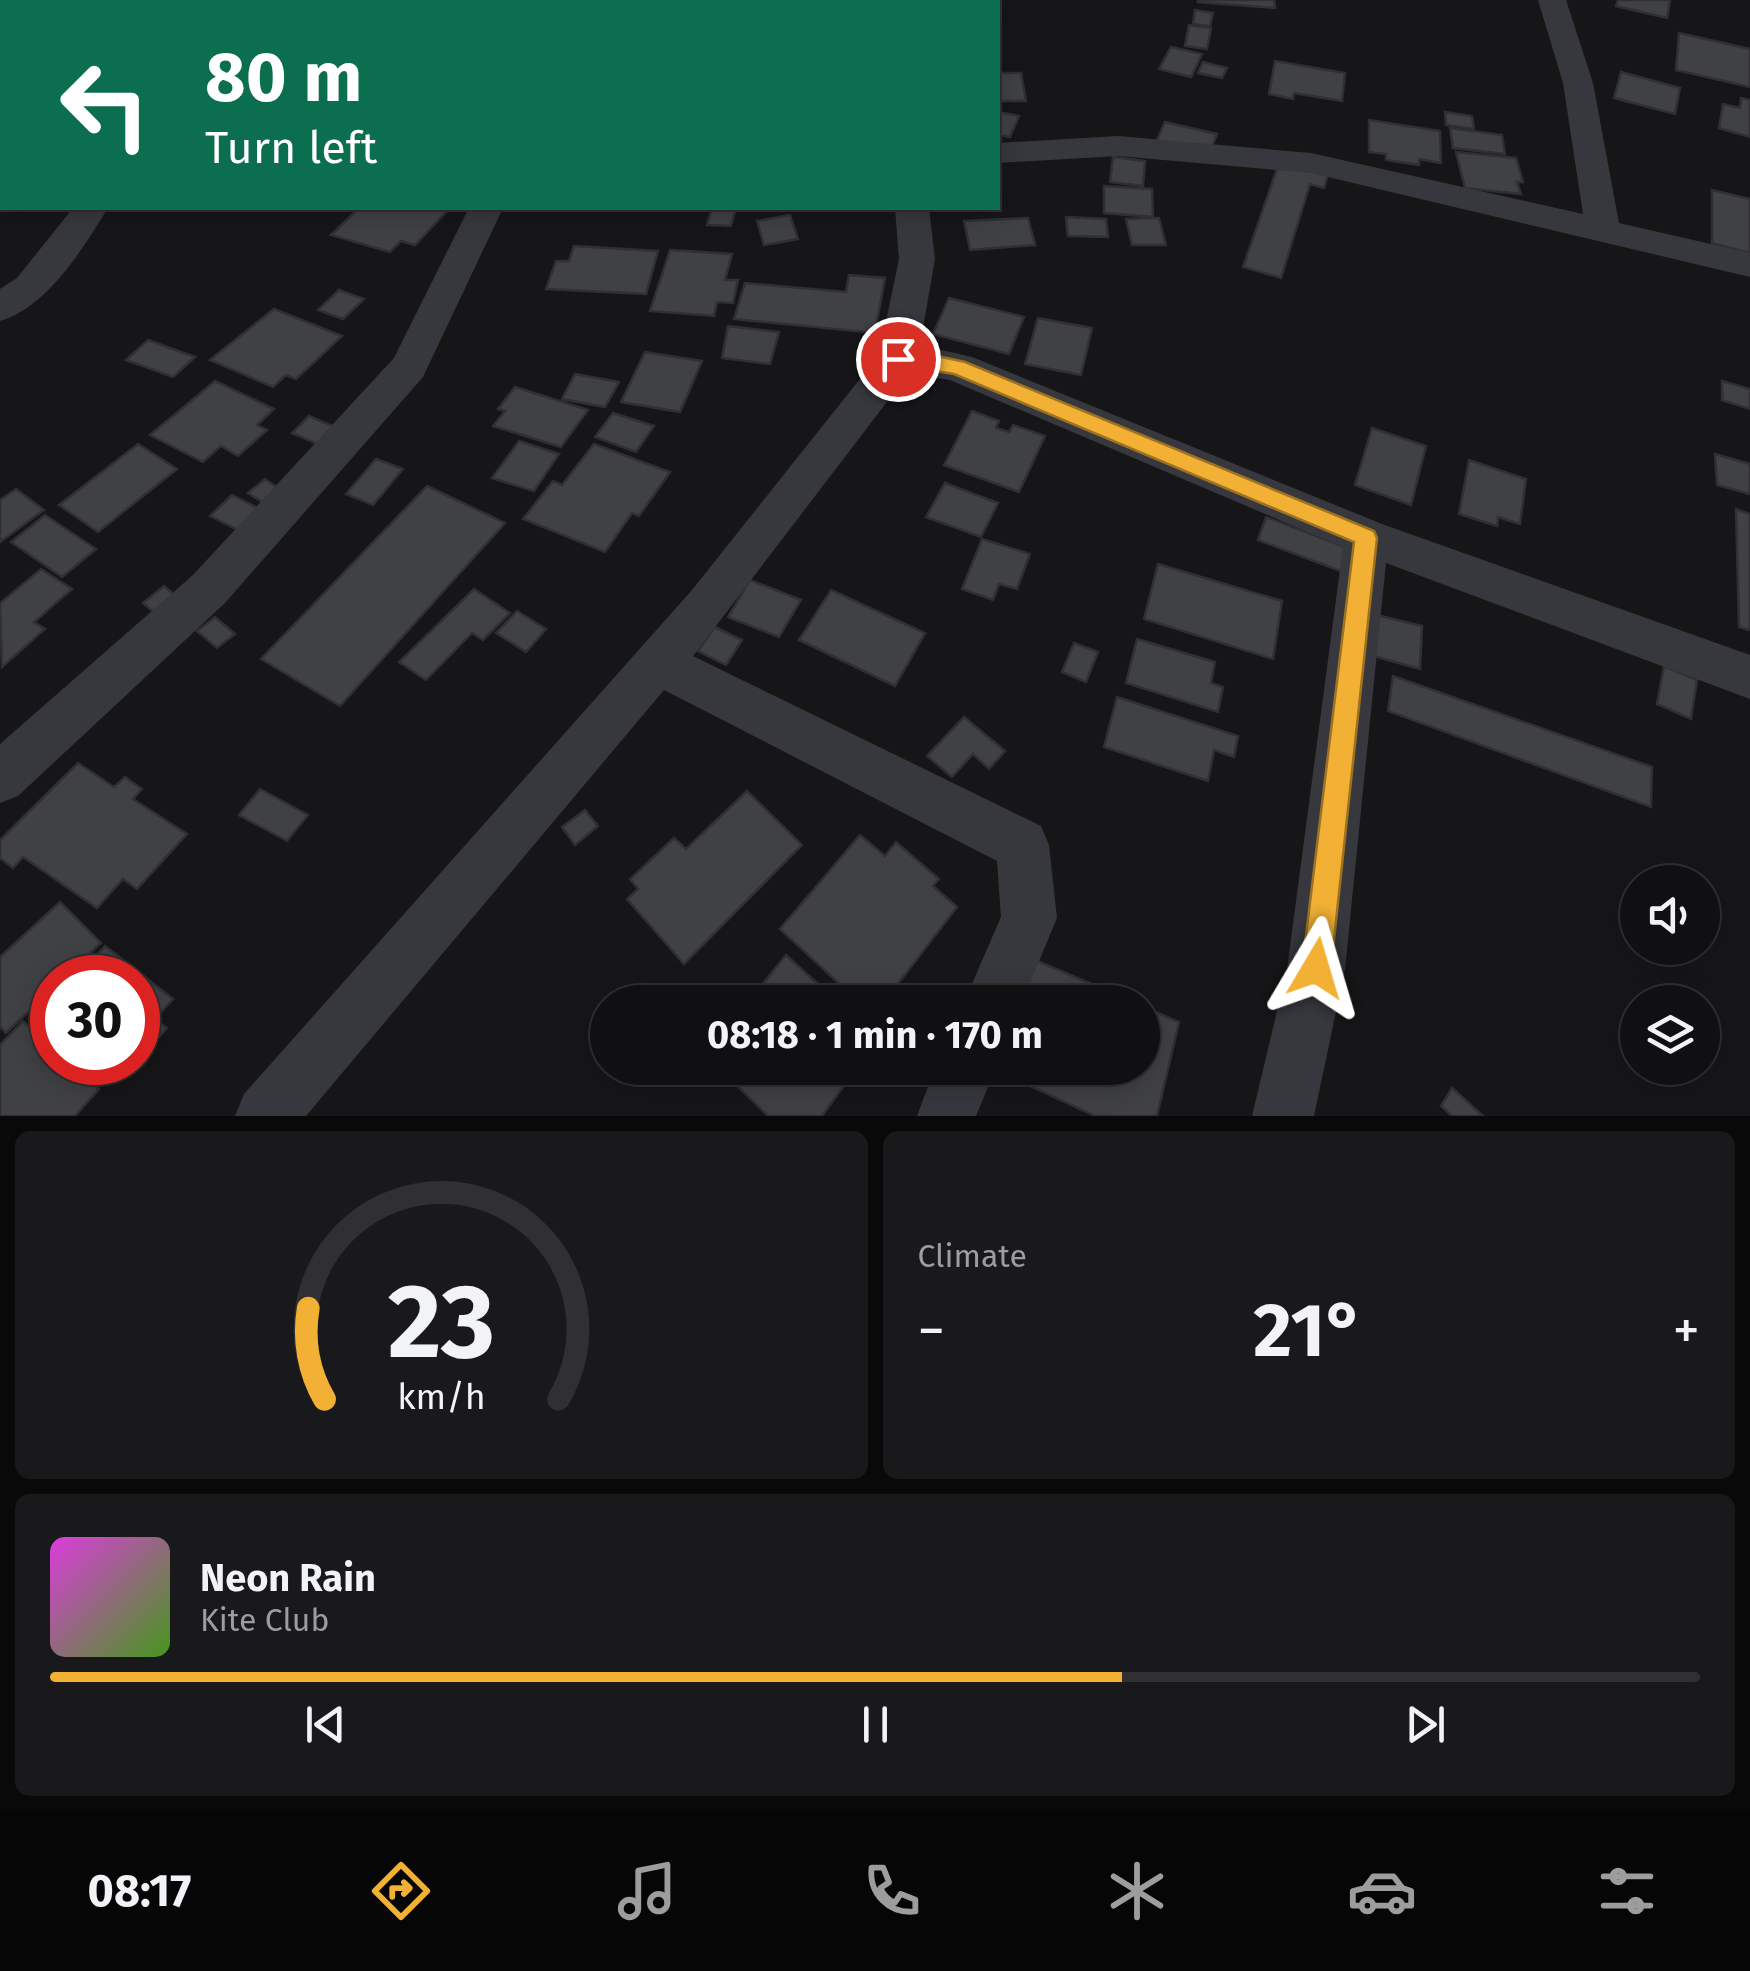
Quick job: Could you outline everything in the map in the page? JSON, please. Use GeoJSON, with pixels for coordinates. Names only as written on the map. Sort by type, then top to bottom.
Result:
{"type":"FeatureCollection","features":[{"type":"Feature","properties":{"kind":"street"},"geometry":{"type":"LineString","coordinates":[[1552,0],[1578,84],[1603,230]]}},
{"type":"Feature","properties":{"kind":"street"},"geometry":{"type":"LineString","coordinates":[[1000,154],[1118,146],[1310,163],[1750,264]]}},
{"type":"Feature","properties":{"kind":"street"},"geometry":{"type":"LineString","coordinates":[[0,308],[30,287],[89,210]]}},
{"type":"Feature","properties":{"kind":"street"},"geometry":{"type":"LineString","coordinates":[[0,778],[209,590],[409,367],[485,210]]}},
{"type":"Feature","properties":{"kind":"street"},"geometry":{"type":"LineString","coordinates":[[266,1116],[658,664],[898,359],[917,258],[912,210]]}},
{"type":"Feature","properties":{"kind":"street"},"geometry":{"type":"LineString","coordinates":[[898,359],[919,359],[958,368],[1366,538],[1750,677]]}},
{"type":"Feature","properties":{"kind":"street"},"geometry":{"type":"LineString","coordinates":[[1283,1116],[1316,968],[1366,538]]}},
{"type":"Feature","properties":{"kind":"street"},"geometry":{"type":"LineString","coordinates":[[658,664],[1022,844],[1029,918],[1000,985]]}},
{"type":"Feature","properties":{"kind":"building"},"geometry":{"type":"Polygon","coordinates":[[[1274,0],[1275,8],[1198,2],[1274,0]]]}},
{"type":"Feature","properties":{"kind":"building"},"geometry":{"type":"Polygon","coordinates":[[[1618,0],[1670,0],[1667,18],[1616,6],[1618,0]]]}},
{"type":"Feature","properties":{"kind":"building"},"geometry":{"type":"Polygon","coordinates":[[[1195,10],[1213,13],[1210,26],[1193,24],[1195,10]]]}},
{"type":"Feature","properties":{"kind":"building"},"geometry":{"type":"Polygon","coordinates":[[[1189,25],[1211,28],[1207,49],[1185,46],[1189,25]]]}},
{"type":"Feature","properties":{"kind":"building"},"geometry":{"type":"Polygon","coordinates":[[[1679,33],[1750,49],[1750,87],[1676,70],[1679,33]]]}},
{"type":"Feature","properties":{"kind":"building"},"geometry":{"type":"Polygon","coordinates":[[[1171,47],[1202,54],[1191,77],[1159,69],[1171,47]]]}},
{"type":"Feature","properties":{"kind":"building"},"geometry":{"type":"Polygon","coordinates":[[[1275,61],[1345,73],[1342,101],[1294,93],[1293,99],[1269,94],[1275,61]]]}},
{"type":"Feature","properties":{"kind":"building"},"geometry":{"type":"Polygon","coordinates":[[[1203,62],[1227,68],[1222,78],[1198,73],[1203,62]]]}},
{"type":"Feature","properties":{"kind":"building"},"geometry":{"type":"Polygon","coordinates":[[[1621,72],[1680,88],[1675,114],[1614,98],[1621,72]]]}},
{"type":"Feature","properties":{"kind":"building"},"geometry":{"type":"Polygon","coordinates":[[[1000,73],[1021,73],[1026,101],[1000,101],[1000,73]]]}},
{"type":"Feature","properties":{"kind":"building"},"geometry":{"type":"Polygon","coordinates":[[[1741,98],[1750,100],[1750,137],[1719,128],[1723,104],[1740,108],[1741,98]]]}},
{"type":"Feature","properties":{"kind":"building"},"geometry":{"type":"Polygon","coordinates":[[[1000,112],[1019,116],[1010,137],[1000,135],[1000,112]]]}},
{"type":"Feature","properties":{"kind":"building"},"geometry":{"type":"Polygon","coordinates":[[[1445,112],[1472,116],[1474,129],[1446,125],[1445,112]]]}},
{"type":"Feature","properties":{"kind":"building"},"geometry":{"type":"Polygon","coordinates":[[[1369,120],[1440,131],[1441,163],[1419,159],[1419,165],[1386,160],[1386,154],[1369,152],[1369,120]]]}},
{"type":"Feature","properties":{"kind":"building"},"geometry":{"type":"Polygon","coordinates":[[[1165,122],[1217,134],[1210,152],[1156,142],[1165,122]]]}},
{"type":"Feature","properties":{"kind":"building"},"geometry":{"type":"Polygon","coordinates":[[[1450,128],[1502,135],[1505,154],[1453,148],[1450,128]]]}},
{"type":"Feature","properties":{"kind":"building"},"geometry":{"type":"Polygon","coordinates":[[[1456,152],[1516,158],[1523,182],[1517,182],[1521,194],[1465,188],[1456,152]]]}},
{"type":"Feature","properties":{"kind":"building"},"geometry":{"type":"Polygon","coordinates":[[[1113,157],[1145,161],[1143,186],[1110,182],[1113,157]]]}},
{"type":"Feature","properties":{"kind":"building"},"geometry":{"type":"Polygon","coordinates":[[[1279,163],[1328,175],[1324,188],[1310,184],[1281,278],[1243,267],[1279,163]]]}},
{"type":"Feature","properties":{"kind":"building"},"geometry":{"type":"Polygon","coordinates":[[[1104,186],[1152,189],[1153,217],[1104,213],[1104,186]]]}},
{"type":"Feature","properties":{"kind":"building"},"geometry":{"type":"Polygon","coordinates":[[[1712,190],[1750,199],[1750,253],[1712,243],[1712,190]]]}},
{"type":"Feature","properties":{"kind":"building"},"geometry":{"type":"Polygon","coordinates":[[[357,210],[447,211],[415,245],[401,241],[390,252],[331,235],[357,210]]]}},
{"type":"Feature","properties":{"kind":"building"},"geometry":{"type":"Polygon","coordinates":[[[711,210],[735,210],[731,226],[707,225],[711,210]]]}},
{"type":"Feature","properties":{"kind":"building"},"geometry":{"type":"Polygon","coordinates":[[[790,215],[798,239],[764,245],[757,221],[790,215]]]}},
{"type":"Feature","properties":{"kind":"building"},"geometry":{"type":"Polygon","coordinates":[[[1066,217],[1106,219],[1108,237],[1068,236],[1066,217]]]}},
{"type":"Feature","properties":{"kind":"building"},"geometry":{"type":"Polygon","coordinates":[[[1028,218],[1035,245],[970,250],[964,221],[1028,218]]]}},
{"type":"Feature","properties":{"kind":"building"},"geometry":{"type":"Polygon","coordinates":[[[1159,218],[1166,245],[1132,245],[1126,219],[1159,218]]]}},
{"type":"Feature","properties":{"kind":"building"},"geometry":{"type":"Polygon","coordinates":[[[574,246],[658,251],[646,294],[546,289],[556,261],[569,261],[574,246]]]}},
{"type":"Feature","properties":{"kind":"building"},"geometry":{"type":"Polygon","coordinates":[[[670,250],[732,254],[725,280],[738,280],[733,303],[717,302],[714,316],[650,311],[670,250]]]}},
{"type":"Feature","properties":{"kind":"building"},"geometry":{"type":"Polygon","coordinates":[[[849,275],[885,278],[875,333],[734,319],[745,283],[846,292],[849,275]]]}},
{"type":"Feature","properties":{"kind":"building"},"geometry":{"type":"Polygon","coordinates":[[[339,290],[364,299],[343,319],[318,310],[339,290]]]}},
{"type":"Feature","properties":{"kind":"building"},"geometry":{"type":"Polygon","coordinates":[[[949,298],[1024,317],[1009,354],[933,334],[949,298]]]}},
{"type":"Feature","properties":{"kind":"building"},"geometry":{"type":"Polygon","coordinates":[[[274,309],[342,336],[296,379],[286,375],[273,387],[210,360],[274,309]]]}},
{"type":"Feature","properties":{"kind":"building"},"geometry":{"type":"Polygon","coordinates":[[[1038,318],[1092,328],[1081,375],[1025,364],[1038,318]]]}},
{"type":"Feature","properties":{"kind":"building"},"geometry":{"type":"Polygon","coordinates":[[[728,326],[779,332],[770,364],[722,358],[728,326]]]}},
{"type":"Feature","properties":{"kind":"building"},"geometry":{"type":"Polygon","coordinates":[[[148,340],[195,357],[173,377],[126,360],[148,340]]]}},
{"type":"Feature","properties":{"kind":"building"},"geometry":{"type":"Polygon","coordinates":[[[645,352],[702,361],[680,412],[621,402],[645,352]]]}},
{"type":"Feature","properties":{"kind":"building"},"geometry":{"type":"Polygon","coordinates":[[[575,374],[619,382],[605,407],[562,399],[575,374]]]}},
{"type":"Feature","properties":{"kind":"building"},"geometry":{"type":"Polygon","coordinates":[[[215,381],[274,409],[257,425],[267,430],[238,456],[221,446],[203,462],[150,435],[215,381]]]}},
{"type":"Feature","properties":{"kind":"building"},"geometry":{"type":"Polygon","coordinates":[[[1722,381],[1750,389],[1750,409],[1722,400],[1722,381]]]}},
{"type":"Feature","properties":{"kind":"building"},"geometry":{"type":"Polygon","coordinates":[[[515,387],[588,410],[561,447],[493,426],[505,411],[498,409],[515,387]]]}},
{"type":"Feature","properties":{"kind":"building"},"geometry":{"type":"Polygon","coordinates":[[[972,411],[999,421],[996,428],[1009,432],[1013,425],[1045,436],[1019,492],[944,465],[972,411]]]}},
{"type":"Feature","properties":{"kind":"building"},"geometry":{"type":"Polygon","coordinates":[[[613,413],[654,426],[636,452],[595,437],[613,413]]]}},
{"type":"Feature","properties":{"kind":"building"},"geometry":{"type":"Polygon","coordinates":[[[309,416],[337,428],[320,445],[292,433],[309,416]]]}},
{"type":"Feature","properties":{"kind":"building"},"geometry":{"type":"Polygon","coordinates":[[[1372,428],[1426,446],[1411,505],[1355,485],[1372,428]]]}},
{"type":"Feature","properties":{"kind":"building"},"geometry":{"type":"Polygon","coordinates":[[[519,441],[559,454],[534,491],[492,478],[519,441]]]}},
{"type":"Feature","properties":{"kind":"building"},"geometry":{"type":"Polygon","coordinates":[[[138,444],[177,469],[98,532],[59,505],[138,444]]]}},
{"type":"Feature","properties":{"kind":"building"},"geometry":{"type":"Polygon","coordinates":[[[594,444],[670,472],[639,516],[632,513],[605,552],[523,519],[553,481],[562,485],[594,444]]]}},
{"type":"Feature","properties":{"kind":"building"},"geometry":{"type":"Polygon","coordinates":[[[1715,454],[1750,464],[1750,494],[1717,485],[1715,454]]]}},
{"type":"Feature","properties":{"kind":"building"},"geometry":{"type":"Polygon","coordinates":[[[376,459],[403,469],[373,505],[346,494],[376,459]]]}},
{"type":"Feature","properties":{"kind":"building"},"geometry":{"type":"Polygon","coordinates":[[[1469,460],[1526,479],[1520,524],[1498,517],[1497,526],[1459,514],[1469,460]]]}},
{"type":"Feature","properties":{"kind":"building"},"geometry":{"type":"Polygon","coordinates":[[[265,479],[278,488],[262,502],[248,493],[265,479]]]}},
{"type":"Feature","properties":{"kind":"building"},"geometry":{"type":"Polygon","coordinates":[[[945,483],[998,503],[981,537],[926,517],[945,483]]]}},
{"type":"Feature","properties":{"kind":"building"},"geometry":{"type":"Polygon","coordinates":[[[427,486],[505,523],[340,706],[261,659],[427,486]]]}},
{"type":"Feature","properties":{"kind":"building"},"geometry":{"type":"Polygon","coordinates":[[[16,489],[44,510],[0,542],[0,500],[16,489]]]}},
{"type":"Feature","properties":{"kind":"building"},"geometry":{"type":"Polygon","coordinates":[[[232,495],[260,509],[238,530],[210,516],[232,495]]]}},
{"type":"Feature","properties":{"kind":"building"},"geometry":{"type":"Polygon","coordinates":[[[1736,509],[1750,514],[1750,630],[1739,627],[1736,509]]]}},
{"type":"Feature","properties":{"kind":"building"},"geometry":{"type":"Polygon","coordinates":[[[45,515],[96,549],[62,577],[11,542],[45,515]]]}},
{"type":"Feature","properties":{"kind":"building"},"geometry":{"type":"Polygon","coordinates":[[[1266,517],[1353,550],[1346,573],[1258,540],[1266,517]]]}},
{"type":"Feature","properties":{"kind":"building"},"geometry":{"type":"Polygon","coordinates":[[[982,539],[1030,554],[1017,589],[999,584],[993,600],[962,589],[982,539]]]}},
{"type":"Feature","properties":{"kind":"building"},"geometry":{"type":"Polygon","coordinates":[[[1158,564],[1282,601],[1273,659],[1144,619],[1158,564]]]}},
{"type":"Feature","properties":{"kind":"building"},"geometry":{"type":"Polygon","coordinates":[[[41,569],[72,589],[34,622],[45,629],[2,667],[0,603],[41,569]]]}},
{"type":"Feature","properties":{"kind":"building"},"geometry":{"type":"Polygon","coordinates":[[[750,580],[801,600],[779,637],[728,617],[750,580]]]}},
{"type":"Feature","properties":{"kind":"building"},"geometry":{"type":"Polygon","coordinates":[[[164,586],[177,597],[156,614],[143,603],[164,586]]]}},
{"type":"Feature","properties":{"kind":"building"},"geometry":{"type":"Polygon","coordinates":[[[474,589],[510,613],[483,640],[472,633],[426,680],[399,662],[474,589]]]}},
{"type":"Feature","properties":{"kind":"building"},"geometry":{"type":"Polygon","coordinates":[[[831,590],[925,633],[895,686],[799,640],[831,590]]]}},
{"type":"Feature","properties":{"kind":"building"},"geometry":{"type":"Polygon","coordinates":[[[517,611],[546,629],[526,652],[496,633],[517,611]]]}},
{"type":"Feature","properties":{"kind":"building"},"geometry":{"type":"Polygon","coordinates":[[[1377,615],[1422,626],[1420,669],[1374,656],[1377,615]]]}},
{"type":"Feature","properties":{"kind":"building"},"geometry":{"type":"Polygon","coordinates":[[[215,617],[235,634],[217,648],[197,631],[215,617]]]}},
{"type":"Feature","properties":{"kind":"building"},"geometry":{"type":"Polygon","coordinates":[[[715,627],[742,640],[726,665],[698,651],[715,627]]]}},
{"type":"Feature","properties":{"kind":"building"},"geometry":{"type":"Polygon","coordinates":[[[1137,639],[1215,662],[1211,683],[1223,687],[1218,712],[1126,683],[1137,639]]]}},
{"type":"Feature","properties":{"kind":"building"},"geometry":{"type":"Polygon","coordinates":[[[1074,643],[1098,652],[1086,682],[1062,672],[1074,643]]]}},
{"type":"Feature","properties":{"kind":"building"},"geometry":{"type":"Polygon","coordinates":[[[1664,666],[1697,680],[1691,719],[1657,704],[1664,666]]]}},
{"type":"Feature","properties":{"kind":"building"},"geometry":{"type":"Polygon","coordinates":[[[1393,676],[1652,767],[1651,807],[1388,711],[1393,676]]]}},
{"type":"Feature","properties":{"kind":"building"},"geometry":{"type":"Polygon","coordinates":[[[1117,697],[1238,736],[1234,757],[1214,750],[1208,781],[1104,747],[1117,697]]]}},
{"type":"Feature","properties":{"kind":"building"},"geometry":{"type":"Polygon","coordinates":[[[964,717],[1005,751],[989,769],[973,754],[952,777],[927,756],[964,717]]]}},
{"type":"Feature","properties":{"kind":"building"},"geometry":{"type":"Polygon","coordinates":[[[78,763],[114,787],[125,777],[142,789],[133,799],[187,834],[137,889],[123,879],[97,908],[23,857],[13,868],[0,858],[0,840],[78,763]]]}},
{"type":"Feature","properties":{"kind":"building"},"geometry":{"type":"Polygon","coordinates":[[[260,789],[308,815],[287,841],[239,815],[260,789]]]}},
{"type":"Feature","properties":{"kind":"building"},"geometry":{"type":"Polygon","coordinates":[[[747,791],[802,845],[684,964],[627,899],[638,889],[630,879],[674,838],[686,849],[747,791]]]}},
{"type":"Feature","properties":{"kind":"building"},"geometry":{"type":"Polygon","coordinates":[[[585,810],[598,826],[575,845],[562,827],[585,810]]]}},
{"type":"Feature","properties":{"kind":"building"},"geometry":{"type":"Polygon","coordinates":[[[860,835],[885,856],[896,842],[939,879],[933,886],[957,907],[897,985],[841,985],[780,929],[860,835]]]}},
{"type":"Feature","properties":{"kind":"building"},"geometry":{"type":"Polygon","coordinates":[[[60,902],[101,943],[88,955],[30,955],[30,1010],[6,1033],[0,1027],[0,957],[60,902]]]}},
{"type":"Feature","properties":{"kind":"building"},"geometry":{"type":"Polygon","coordinates":[[[105,946],[117,955],[97,955],[105,946]]]}},
{"type":"Feature","properties":{"kind":"building"},"geometry":{"type":"Polygon","coordinates":[[[786,955],[819,985],[762,985],[786,955]]]}},
{"type":"Feature","properties":{"kind":"building"},"geometry":{"type":"Polygon","coordinates":[[[1035,960],[1094,985],[1027,985],[1035,960]]]}},
{"type":"Feature","properties":{"kind":"building"},"geometry":{"type":"Polygon","coordinates":[[[160,989],[173,999],[160,1013],[160,989]]]}},
{"type":"Feature","properties":{"kind":"building"},"geometry":{"type":"Polygon","coordinates":[[[1160,1014],[1179,1022],[1157,1116],[1095,1116],[1028,1085],[1160,1085],[1160,1014]]]}},
{"type":"Feature","properties":{"kind":"building"},"geometry":{"type":"Polygon","coordinates":[[[23,1021],[30,1028],[30,1085],[95,1085],[99,1089],[75,1116],[0,1116],[0,1045],[23,1021]]]}},
{"type":"Feature","properties":{"kind":"building"},"geometry":{"type":"Polygon","coordinates":[[[736,1085],[845,1085],[822,1116],[768,1116],[736,1085]]]}},
{"type":"Feature","properties":{"kind":"building"},"geometry":{"type":"Polygon","coordinates":[[[1452,1088],[1483,1116],[1452,1116],[1441,1106],[1452,1088]]]}},
{"type":"Feature","properties":{"kind":"route"},"geometry":{"type":"LineString","coordinates":[[898,359],[919,359],[958,368],[1366,538],[1316,968]]}}]}
